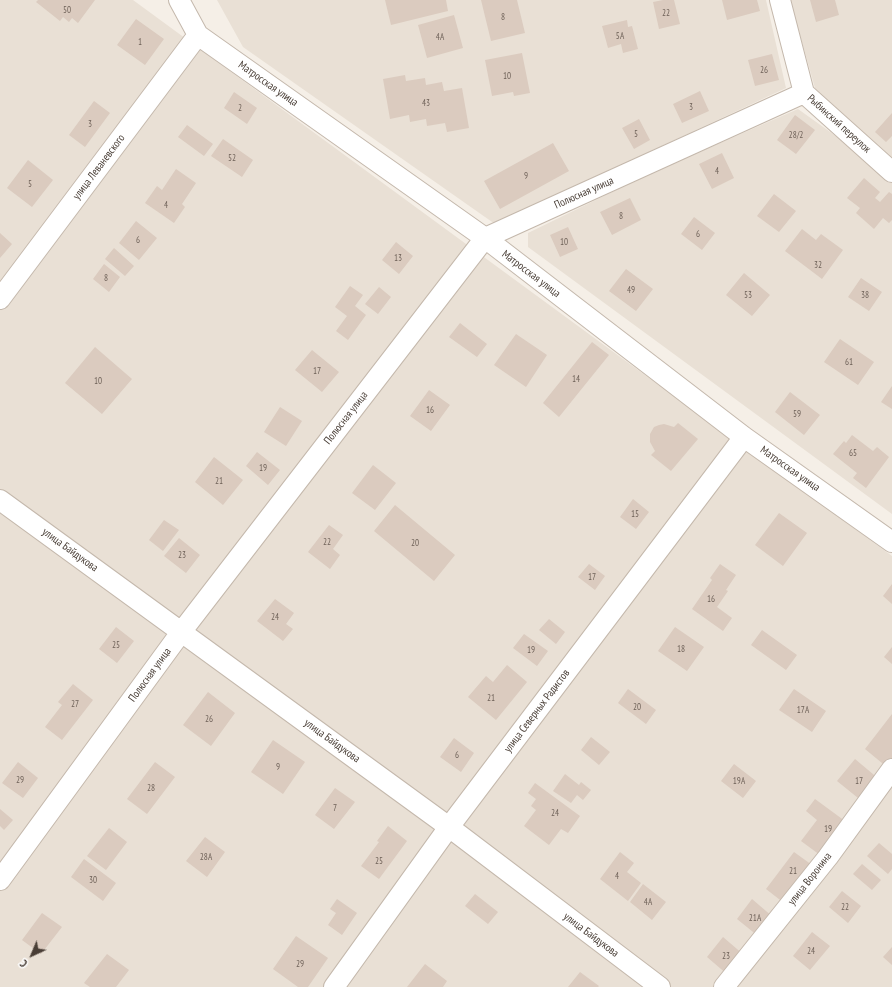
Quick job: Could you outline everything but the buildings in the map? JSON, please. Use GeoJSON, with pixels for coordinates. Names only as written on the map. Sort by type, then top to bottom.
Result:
{"type":"FeatureCollection","features":[{"type":"Feature","properties":{"kind":"street","name":"Матросская улица"},"geometry":{"type":"LineString","coordinates":[[179,0],[198,35],[485,238],[744,437],[892,542]]}},
{"type":"Feature","properties":{"kind":"street","name":"Рыбинский переулок"},"geometry":{"type":"LineString","coordinates":[[780,0],[804,93],[892,172]]}},
{"type":"Feature","properties":{"kind":"street","name":"улица Леваневского"},"geometry":{"type":"LineString","coordinates":[[0,299],[198,35]]}},
{"type":"Feature","properties":{"kind":"street","name":"Полюсная улица"},"geometry":{"type":"LineString","coordinates":[[0,880],[182,631],[485,238],[804,93]]}},
{"type":"Feature","properties":{"kind":"street","name":"улица Северных Радистов"},"geometry":{"type":"LineString","coordinates":[[334,987],[449,827],[744,437]]}},
{"type":"Feature","properties":{"kind":"street","name":"улица Байдукова"},"geometry":{"type":"LineString","coordinates":[[0,500],[182,631],[449,827],[660,987]]}},
{"type":"Feature","properties":{"kind":"street","name":"улица Воронина"},"geometry":{"type":"LineString","coordinates":[[724,987],[828,857],[892,769]]}},
{"type":"Feature","properties":{"kind":"shaded area"},"geometry":{"type":"Polygon","coordinates":[[[0,0],[133,0],[892,556],[892,987],[0,987],[0,0]]]}},
{"type":"Feature","properties":{"kind":"shaded area"},"geometry":{"type":"Polygon","coordinates":[[[217,0],[766,0],[786,88],[495,224],[243,47],[217,0]]]}},
{"type":"Feature","properties":{"kind":"shaded area"},"geometry":{"type":"Polygon","coordinates":[[[790,0],[892,0],[892,161],[815,88],[790,0]]]}},
{"type":"Feature","properties":{"kind":"shaded area"},"geometry":{"type":"Polygon","coordinates":[[[798,109],[868,159],[892,181],[892,514],[528,247],[528,233],[649,174],[798,109]]]}}]}
